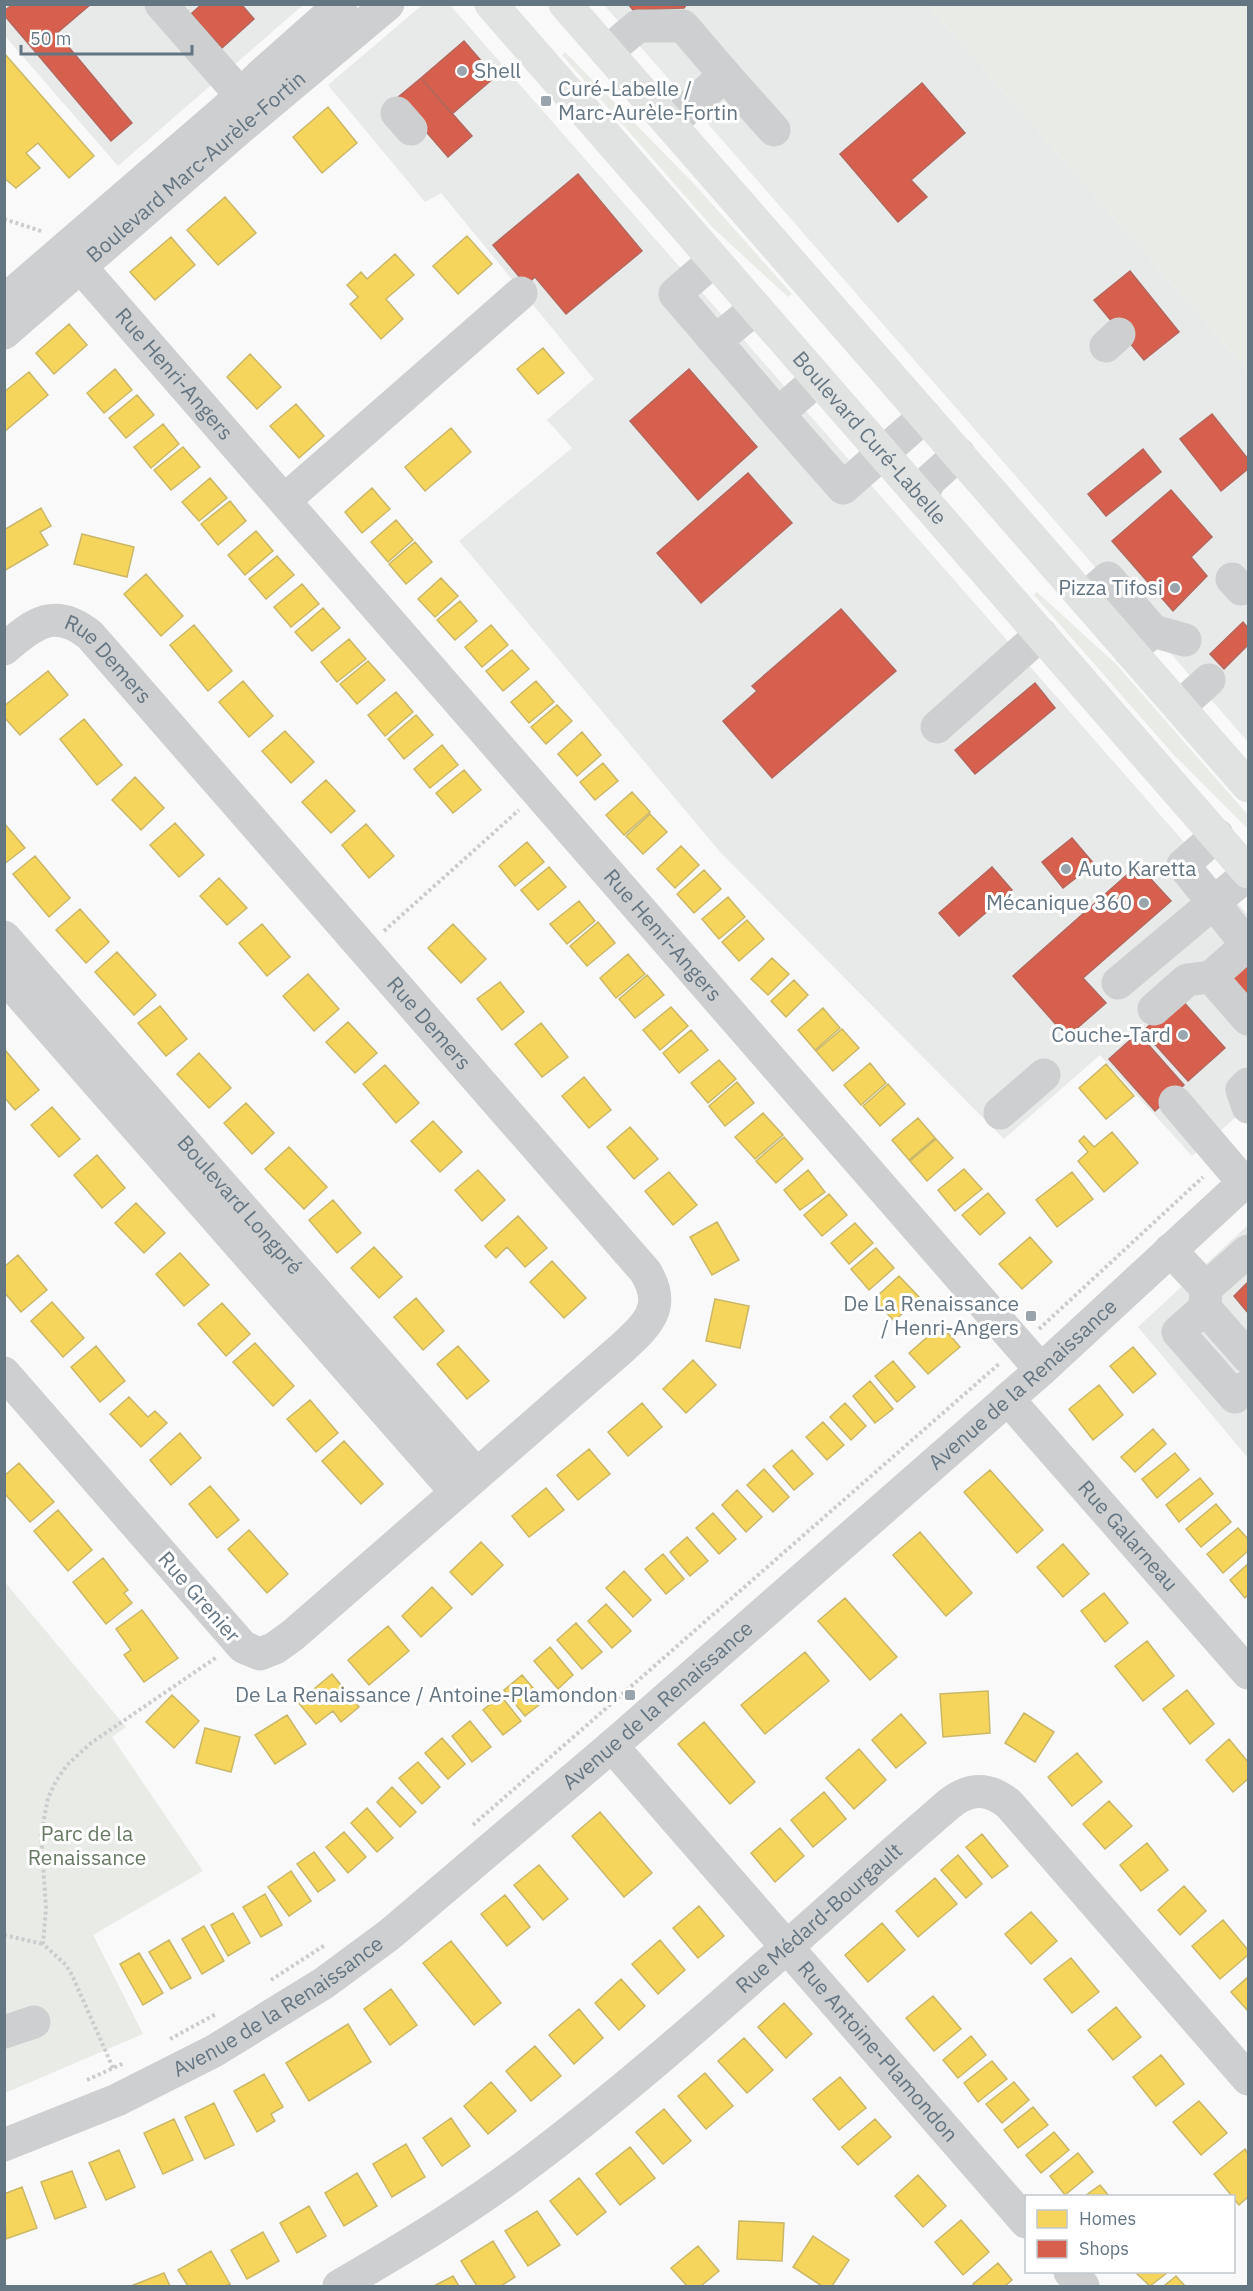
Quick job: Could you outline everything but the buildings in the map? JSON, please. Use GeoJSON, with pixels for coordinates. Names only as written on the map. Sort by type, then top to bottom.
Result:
{"type":"FeatureCollection","features":[{"type":"Feature","properties":{"kind":"main road","name":"Boulevard Curé-Labelle"},"geometry":{"type":"LineString","coordinates":[[491,4],[1248,873]]}},
{"type":"Feature","properties":{"kind":"main road"},"geometry":{"type":"LineString","coordinates":[[565,4],[1084,599],[1142,641],[1179,707],[1248,786]]}},
{"type":"Feature","properties":{"kind":"street"},"geometry":{"type":"LineString","coordinates":[[161,4],[249,104]]}},
{"type":"Feature","properties":{"kind":"street","name":"Boulevard Marc-Aurèle-Fortin"},"geometry":{"type":"LineString","coordinates":[[249,104],[341,4]]}},
{"type":"Feature","properties":{"kind":"street","name":"Boulevard Marc-Aurèle-Fortin"},"geometry":{"type":"LineString","coordinates":[[4,302],[249,104],[388,4]]}},
{"type":"Feature","properties":{"kind":"street"},"geometry":{"type":"LineString","coordinates":[[607,52],[629,15],[682,26],[774,130]]}},
{"type":"Feature","properties":{"kind":"street"},"geometry":{"type":"LineString","coordinates":[[670,124],[725,75]]}},
{"type":"Feature","properties":{"kind":"street","name":"Boulevard Marc-Aurèle-Fortin"},"geometry":{"type":"LineString","coordinates":[[4,333],[67,250]]}},
{"type":"Feature","properties":{"kind":"street","name":"Rue Henri-Angers"},"geometry":{"type":"LineString","coordinates":[[67,250],[1041,1370]]}},
{"type":"Feature","properties":{"kind":"street"},"geometry":{"type":"LineString","coordinates":[[714,260],[675,294],[843,488],[925,416]]}},
{"type":"Feature","properties":{"kind":"street"},"geometry":{"type":"LineString","coordinates":[[285,500],[521,293]]}},
{"type":"Feature","properties":{"kind":"street"},"geometry":{"type":"LineString","coordinates":[[710,336],[723,335],[756,308]]}},
{"type":"Feature","properties":{"kind":"street"},"geometry":{"type":"LineString","coordinates":[[778,414],[818,379]]}},
{"type":"Feature","properties":{"kind":"street"},"geometry":{"type":"LineString","coordinates":[[921,497],[930,480],[959,454]]}},
{"type":"Feature","properties":{"kind":"street","name":"Rue Demers"},"geometry":{"type":"LineString","coordinates":[[4,650],[30,628],[45,621],[68,621],[90,635],[650,1279],[655,1294],[654,1309],[641,1330],[466,1483]]}},
{"type":"Feature","properties":{"kind":"street"},"geometry":{"type":"LineString","coordinates":[[937,728],[1041,634]]}},
{"type":"Feature","properties":{"kind":"street"},"geometry":{"type":"LineString","coordinates":[[1142,641],[1185,640]]}},
{"type":"Feature","properties":{"kind":"street"},"geometry":{"type":"LineString","coordinates":[[1179,707],[1209,680]]}},
{"type":"Feature","properties":{"kind":"street"},"geometry":{"type":"LineString","coordinates":[[1154,1009],[1187,980],[1210,977],[1248,945],[1183,865],[1217,835]]}},
{"type":"Feature","properties":{"kind":"street"},"geometry":{"type":"LineString","coordinates":[[1118,983],[1213,900],[1248,873]]}},
{"type":"Feature","properties":{"kind":"street","name":"Boulevard Longpré"},"geometry":{"type":"LineString","coordinates":[[4,937],[466,1483]]}},
{"type":"Feature","properties":{"kind":"street","name":"Boulevard Longpré"},"geometry":{"type":"LineString","coordinates":[[4,976],[466,1483]]}},
{"type":"Feature","properties":{"kind":"street"},"geometry":{"type":"LineString","coordinates":[[1210,977],[1248,1019]]}},
{"type":"Feature","properties":{"kind":"street"},"geometry":{"type":"LineString","coordinates":[[1000,1113],[1044,1075]]}},
{"type":"Feature","properties":{"kind":"street"},"geometry":{"type":"LineString","coordinates":[[1248,1084],[1242,1090],[1248,1107]]}},
{"type":"Feature","properties":{"kind":"street"},"geometry":{"type":"LineString","coordinates":[[1175,1102],[1246,1181]]}},
{"type":"Feature","properties":{"kind":"street","name":"Avenue de la Renaissance"},"geometry":{"type":"LineString","coordinates":[[4,2145],[117,2100],[214,2051],[286,2008],[348,1966],[421,1910],[1041,1370],[1246,1181]]}},
{"type":"Feature","properties":{"kind":"street"},"geometry":{"type":"LineString","coordinates":[[1170,1250],[1248,1357]]}},
{"type":"Feature","properties":{"kind":"street"},"geometry":{"type":"LineString","coordinates":[[1248,1251],[1205,1298],[1178,1332],[1235,1397],[1248,1386]]}},
{"type":"Feature","properties":{"kind":"street","name":"Rue Grenier"},"geometry":{"type":"LineString","coordinates":[[4,1373],[243,1647],[254,1653],[268,1652],[283,1644],[466,1483]]}},
{"type":"Feature","properties":{"kind":"street","name":"Rue Galarneau"},"geometry":{"type":"LineString","coordinates":[[1008,1399],[1248,1673]]}},
{"type":"Feature","properties":{"kind":"street","name":"Rue Antoine-Plamondon"},"geometry":{"type":"LineString","coordinates":[[612,1746],[1025,2221]]}},
{"type":"Feature","properties":{"kind":"street","name":"Rue Médard-Bourgault"},"geometry":{"type":"LineString","coordinates":[[339,2286],[448,2220],[535,2159],[612,2098],[949,1804],[973,1791],[987,1791],[1009,1804],[1248,2079]]}},
{"type":"Feature","properties":{"kind":"street"},"geometry":{"type":"LineString","coordinates":[[1072,2273],[1083,2286]]}},
{"type":"Feature","properties":{"kind":"path"},"geometry":{"type":"LineString","coordinates":[[4,219],[67,250]]}},
{"type":"Feature","properties":{"kind":"path"},"geometry":{"type":"LineString","coordinates":[[379,936],[527,804]]}},
{"type":"Feature","properties":{"kind":"path","name":"Avenue de la Renaissance"},"geometry":{"type":"LineString","coordinates":[[1040,1328],[1211,1170]]}},
{"type":"Feature","properties":{"kind":"path","name":"Avenue de la Renaissance"},"geometry":{"type":"LineString","coordinates":[[470,1827],[999,1364]]}},
{"type":"Feature","properties":{"kind":"path"},"geometry":{"type":"LineString","coordinates":[[43,1944],[46,1908],[41,1834],[48,1798],[56,1781],[67,1765],[92,1743],[225,1651]]}},
{"type":"Feature","properties":{"kind":"path"},"geometry":{"type":"LineString","coordinates":[[4,1935],[43,1944],[66,1965],[113,2068]]}},
{"type":"Feature","properties":{"kind":"path","name":"Avenue de la Renaissance"},"geometry":{"type":"LineString","coordinates":[[267,1983],[329,1942]]}},
{"type":"Feature","properties":{"kind":"path","name":"Avenue de la Renaissance"},"geometry":{"type":"LineString","coordinates":[[159,2045],[223,2010]]}},
{"type":"Feature","properties":{"kind":"path"},"geometry":{"type":"LineString","coordinates":[[83,2081],[134,2058]]}},
{"type":"Feature","properties":{"kind":"shaded area"},"geometry":{"type":"Polygon","coordinates":[[[4,5],[303,5],[118,166],[5,36],[4,5]]]}},
{"type":"Feature","properties":{"kind":"shaded area"},"geometry":{"type":"Polygon","coordinates":[[[422,5],[450,5],[1248,915],[1248,1106],[1192,1156],[1100,1055],[1004,1139],[721,853],[459,541],[572,448],[547,420],[594,379],[441,193],[425,202],[328,85],[422,5]]]}},
{"type":"Feature","properties":{"kind":"shaded area"},"geometry":{"type":"Polygon","coordinates":[[[604,5],[927,5],[1248,371],[1248,742],[604,5]]]}},
{"type":"Feature","properties":{"kind":"shaded area"},"geometry":{"type":"Polygon","coordinates":[[[1248,1225],[1248,1458],[1138,1327],[1248,1225]]]}},
{"type":"Feature","properties":{"kind":"green space"},"geometry":{"type":"Polygon","coordinates":[[[927,5],[1248,5],[1248,371],[927,5]]]}},
{"type":"Feature","properties":{"kind":"green space"},"geometry":{"type":"Polygon","coordinates":[[[565,52],[696,186],[792,294],[788,297],[712,227],[562,55],[565,52]]]}},
{"type":"Feature","properties":{"kind":"green space"},"geometry":{"type":"Polygon","coordinates":[[[1037,592],[1116,664],[1248,815],[1248,829],[1173,754],[1034,595],[1037,592]]]}},
{"type":"Feature","properties":{"kind":"green space","name":"Parc de la Renaissance"},"geometry":{"type":"Polygon","coordinates":[[[4,1581],[126,1727],[112,1737],[203,1871],[93,1935],[143,2034],[5,2093],[4,1581]]]}},
{"type":"Feature","properties":{"kind":"place","name":"Shell"},"geometry":{"type":"Point","coordinates":[462,71]}},
{"type":"Feature","properties":{"kind":"place","name":"Curé-Labelle / Marc-Aurèle-Fortin"},"geometry":{"type":"Point","coordinates":[546,101]}},
{"type":"Feature","properties":{"kind":"place","name":"Pizza Tifosi"},"geometry":{"type":"Point","coordinates":[1175,588]}},
{"type":"Feature","properties":{"kind":"place","name":"Auto Karetta"},"geometry":{"type":"Point","coordinates":[1066,869]}},
{"type":"Feature","properties":{"kind":"place","name":"Mécanique 360"},"geometry":{"type":"Point","coordinates":[1144,903]}},
{"type":"Feature","properties":{"kind":"place","name":"Couche-Tard"},"geometry":{"type":"Point","coordinates":[1183,1035]}},
{"type":"Feature","properties":{"kind":"place","name":"De La Renaissance / Henri-Angers"},"geometry":{"type":"Point","coordinates":[1031,1316]}},
{"type":"Feature","properties":{"kind":"place","name":"De La Renaissance / Antoine-Plamondon"},"geometry":{"type":"Point","coordinates":[630,1695]}}]}
